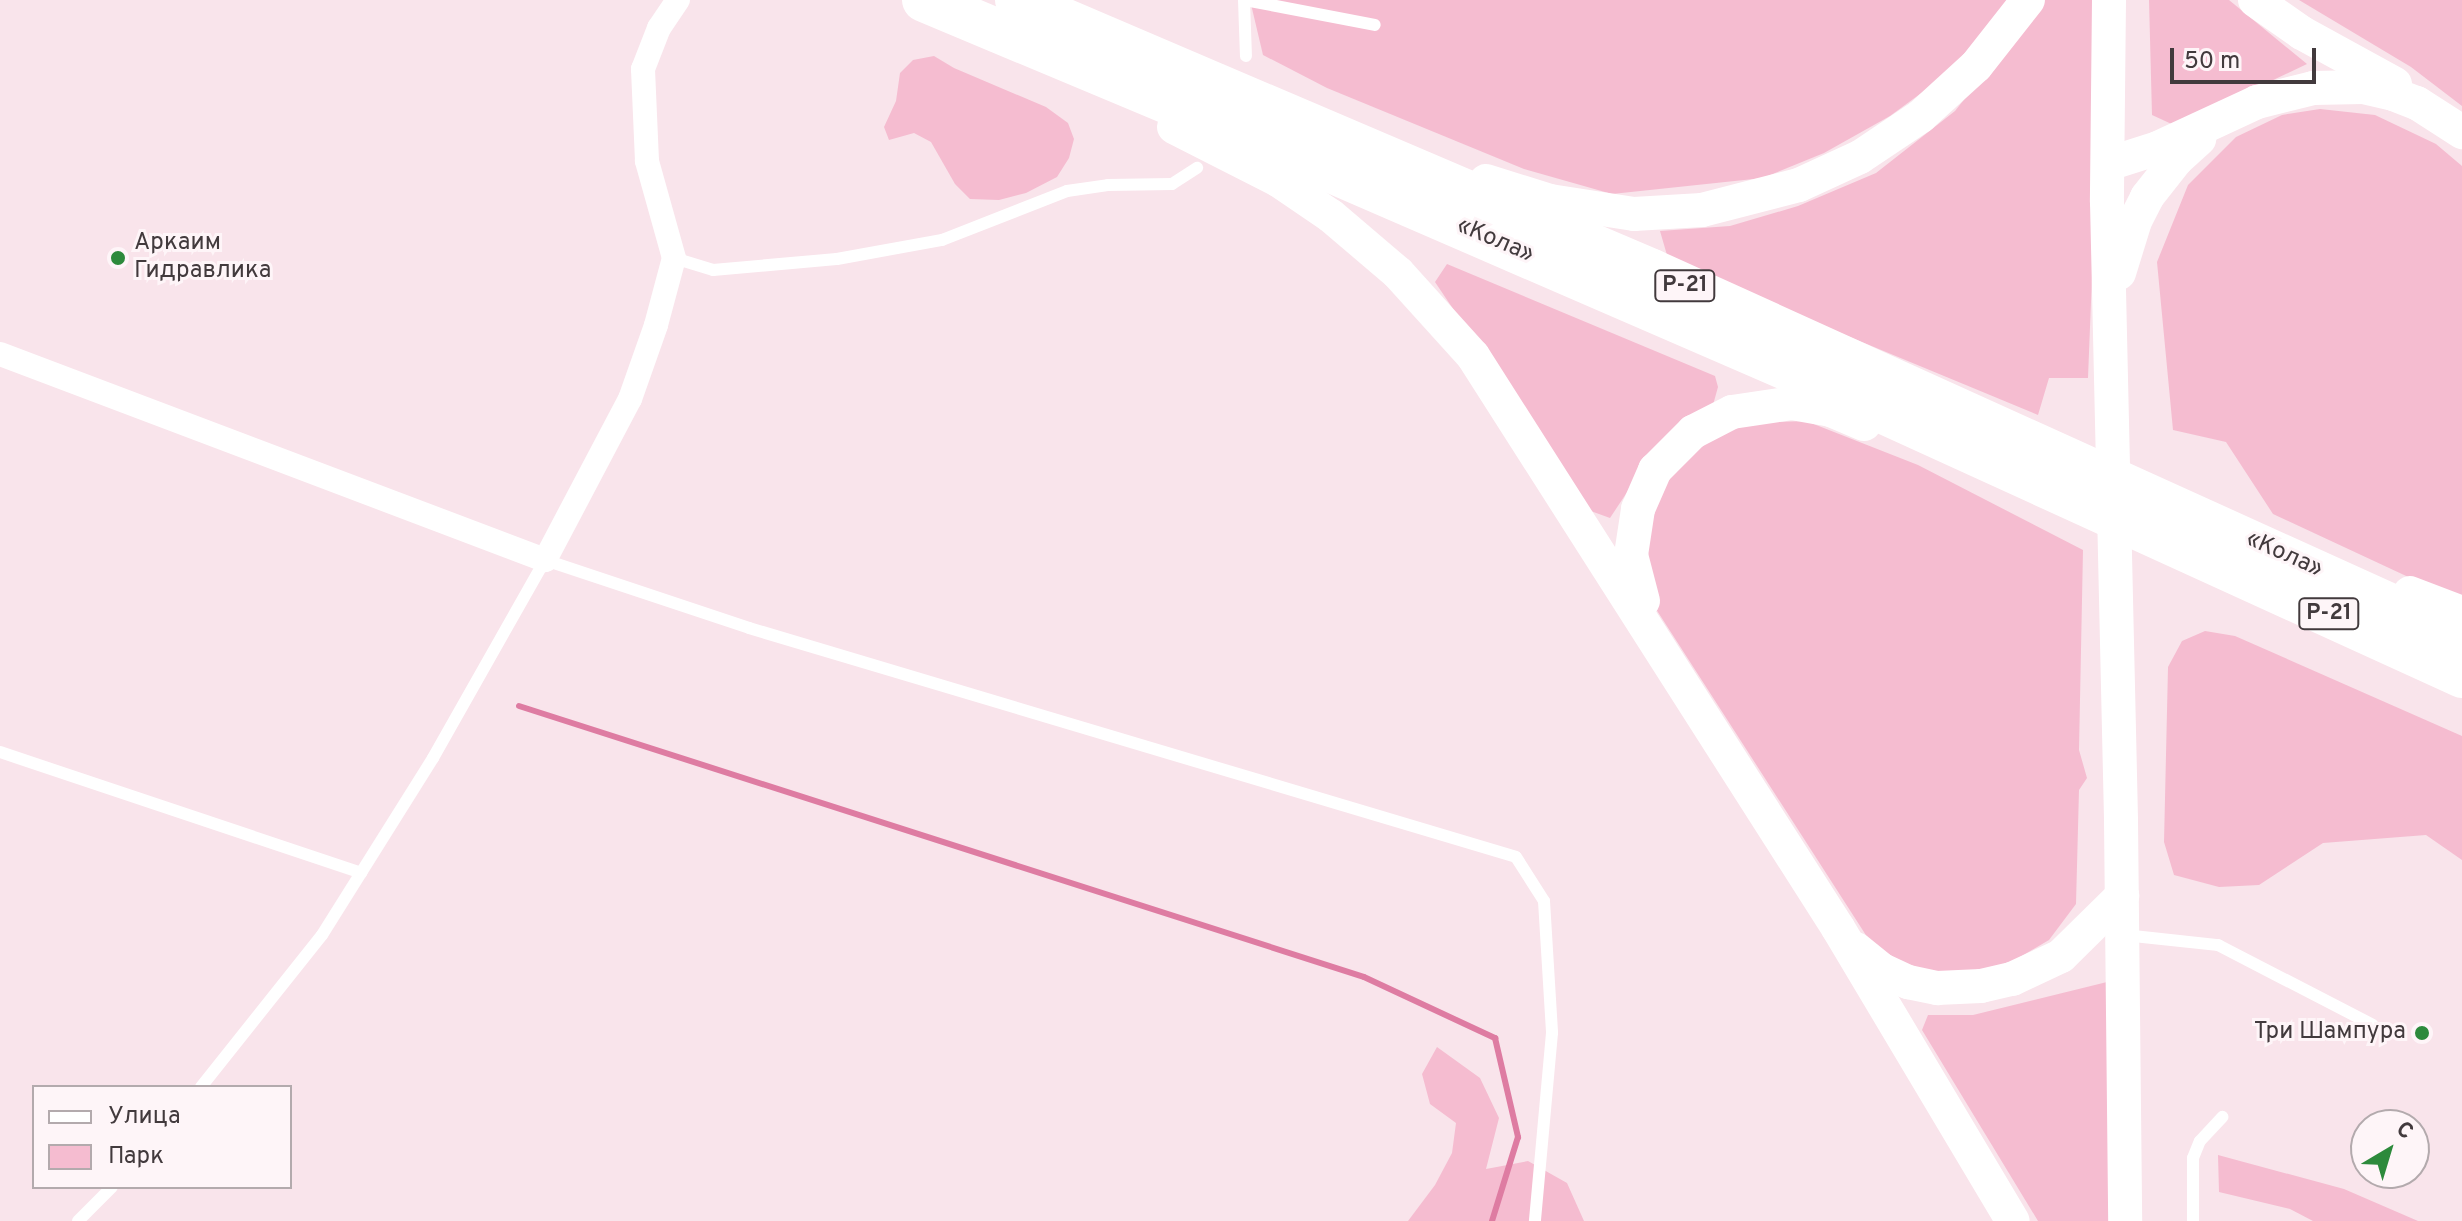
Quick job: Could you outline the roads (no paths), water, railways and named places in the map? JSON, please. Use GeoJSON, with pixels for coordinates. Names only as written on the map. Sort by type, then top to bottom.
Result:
{"type":"FeatureCollection","features":[{"type":"Feature","properties":{"kind":"highway","name":"«Кола»"},"geometry":{"type":"LineString","coordinates":[[924,0],[1016,18],[1308,122],[2061,473]]}},
{"type":"Feature","properties":{"kind":"highway","name":"«Кола»"},"geometry":{"type":"LineString","coordinates":[[1016,18],[1562,270],[2061,473]]}},
{"type":"Feature","properties":{"kind":"highway","name":"Р-21"},"geometry":{"type":"LineString","coordinates":[[2061,473],[2193,534]]}},
{"type":"Feature","properties":{"kind":"highway","name":"«Кола»"},"geometry":{"type":"LineString","coordinates":[[2193,534],[2319,571],[2462,638]]}},
{"type":"Feature","properties":{"kind":"highway","name":"«Кола»"},"geometry":{"type":"LineString","coordinates":[[2193,534],[2462,676]]}},
{"type":"Feature","properties":{"kind":"main road"},"geometry":{"type":"LineString","coordinates":[[1308,122],[1550,201],[1634,214],[1702,210],[1799,185],[1881,144],[1958,84],[2028,0]]}},
{"type":"Feature","properties":{"kind":"main road"},"geometry":{"type":"LineString","coordinates":[[2109,0],[2108,164],[2125,1221]]}},
{"type":"Feature","properties":{"kind":"main road"},"geometry":{"type":"LineString","coordinates":[[2255,0],[2302,33],[2426,101],[2462,130]]}},
{"type":"Feature","properties":{"kind":"main road"},"geometry":{"type":"LineString","coordinates":[[1016,18],[1083,86],[1219,148],[1278,180],[1331,216],[1398,273],[1448,326],[1492,382],[1657,639],[1838,928],[2013,1221]]}},
{"type":"Feature","properties":{"kind":"main road"},"geometry":{"type":"LineString","coordinates":[[2108,164],[2158,148],[2257,102],[2293,92],[2363,87],[2406,98],[2462,130]]}},
{"type":"Feature","properties":{"kind":"main road"},"geometry":{"type":"LineString","coordinates":[[2111,304],[2129,236],[2147,197],[2177,159],[2226,116]]}},
{"type":"Feature","properties":{"kind":"main road"},"geometry":{"type":"LineString","coordinates":[[1657,639],[1633,565],[1638,509],[1655,470],[1677,445],[1710,421],[1732,412],[1792,403],[1831,410],[1964,467],[2061,473]]}},
{"type":"Feature","properties":{"kind":"main road"},"geometry":{"type":"LineString","coordinates":[[2319,571],[2388,586],[2462,613]]}},
{"type":"Feature","properties":{"kind":"main road"},"geometry":{"type":"LineString","coordinates":[[1838,928],[1871,962],[1908,982],[1937,988],[1981,986],[2023,975],[2061,956],[2122,896]]}},
{"type":"Feature","properties":{"kind":"street"},"geometry":{"type":"LineString","coordinates":[[0,354],[545,560],[630,399],[656,325],[674,258],[647,161],[643,69],[659,28],[678,0]]}},
{"type":"Feature","properties":{"kind":"lane"},"geometry":{"type":"LineString","coordinates":[[1246,56],[1244,0],[1375,25]]}},
{"type":"Feature","properties":{"kind":"lane"},"geometry":{"type":"LineString","coordinates":[[674,258],[713,270],[837,259],[942,240],[1067,191],[1108,185],[1172,184],[1197,168]]}},
{"type":"Feature","properties":{"kind":"lane"},"geometry":{"type":"LineString","coordinates":[[203,1085],[322,935],[433,758],[545,560],[749,628],[1516,857],[1544,901],[1552,1033],[1535,1221]]}},
{"type":"Feature","properties":{"kind":"lane"},"geometry":{"type":"LineString","coordinates":[[0,752],[361,873]]}},
{"type":"Feature","properties":{"kind":"lane"},"geometry":{"type":"LineString","coordinates":[[2122,935],[2218,945],[2373,1025]]}},
{"type":"Feature","properties":{"kind":"lane"},"geometry":{"type":"LineString","coordinates":[[2193,1221],[2193,1158],[2200,1141],[2222,1117]]}},
{"type":"Feature","properties":{"kind":"lane"},"geometry":{"type":"LineString","coordinates":[[78,1221],[110,1189]]}},
{"type":"Feature","properties":{"kind":"waterway"},"geometry":{"type":"LineString","coordinates":[[519,706],[1364,977],[1495,1038],[1518,1137],[1492,1221]]}},
{"type":"Feature","properties":{"kind":"place","name":"Аркаим Гидравлика"},"geometry":{"type":"Point","coordinates":[118,258]}},
{"type":"Feature","properties":{"kind":"place","name":"Три Шампура"},"geometry":{"type":"Point","coordinates":[2422,1033]}}]}
